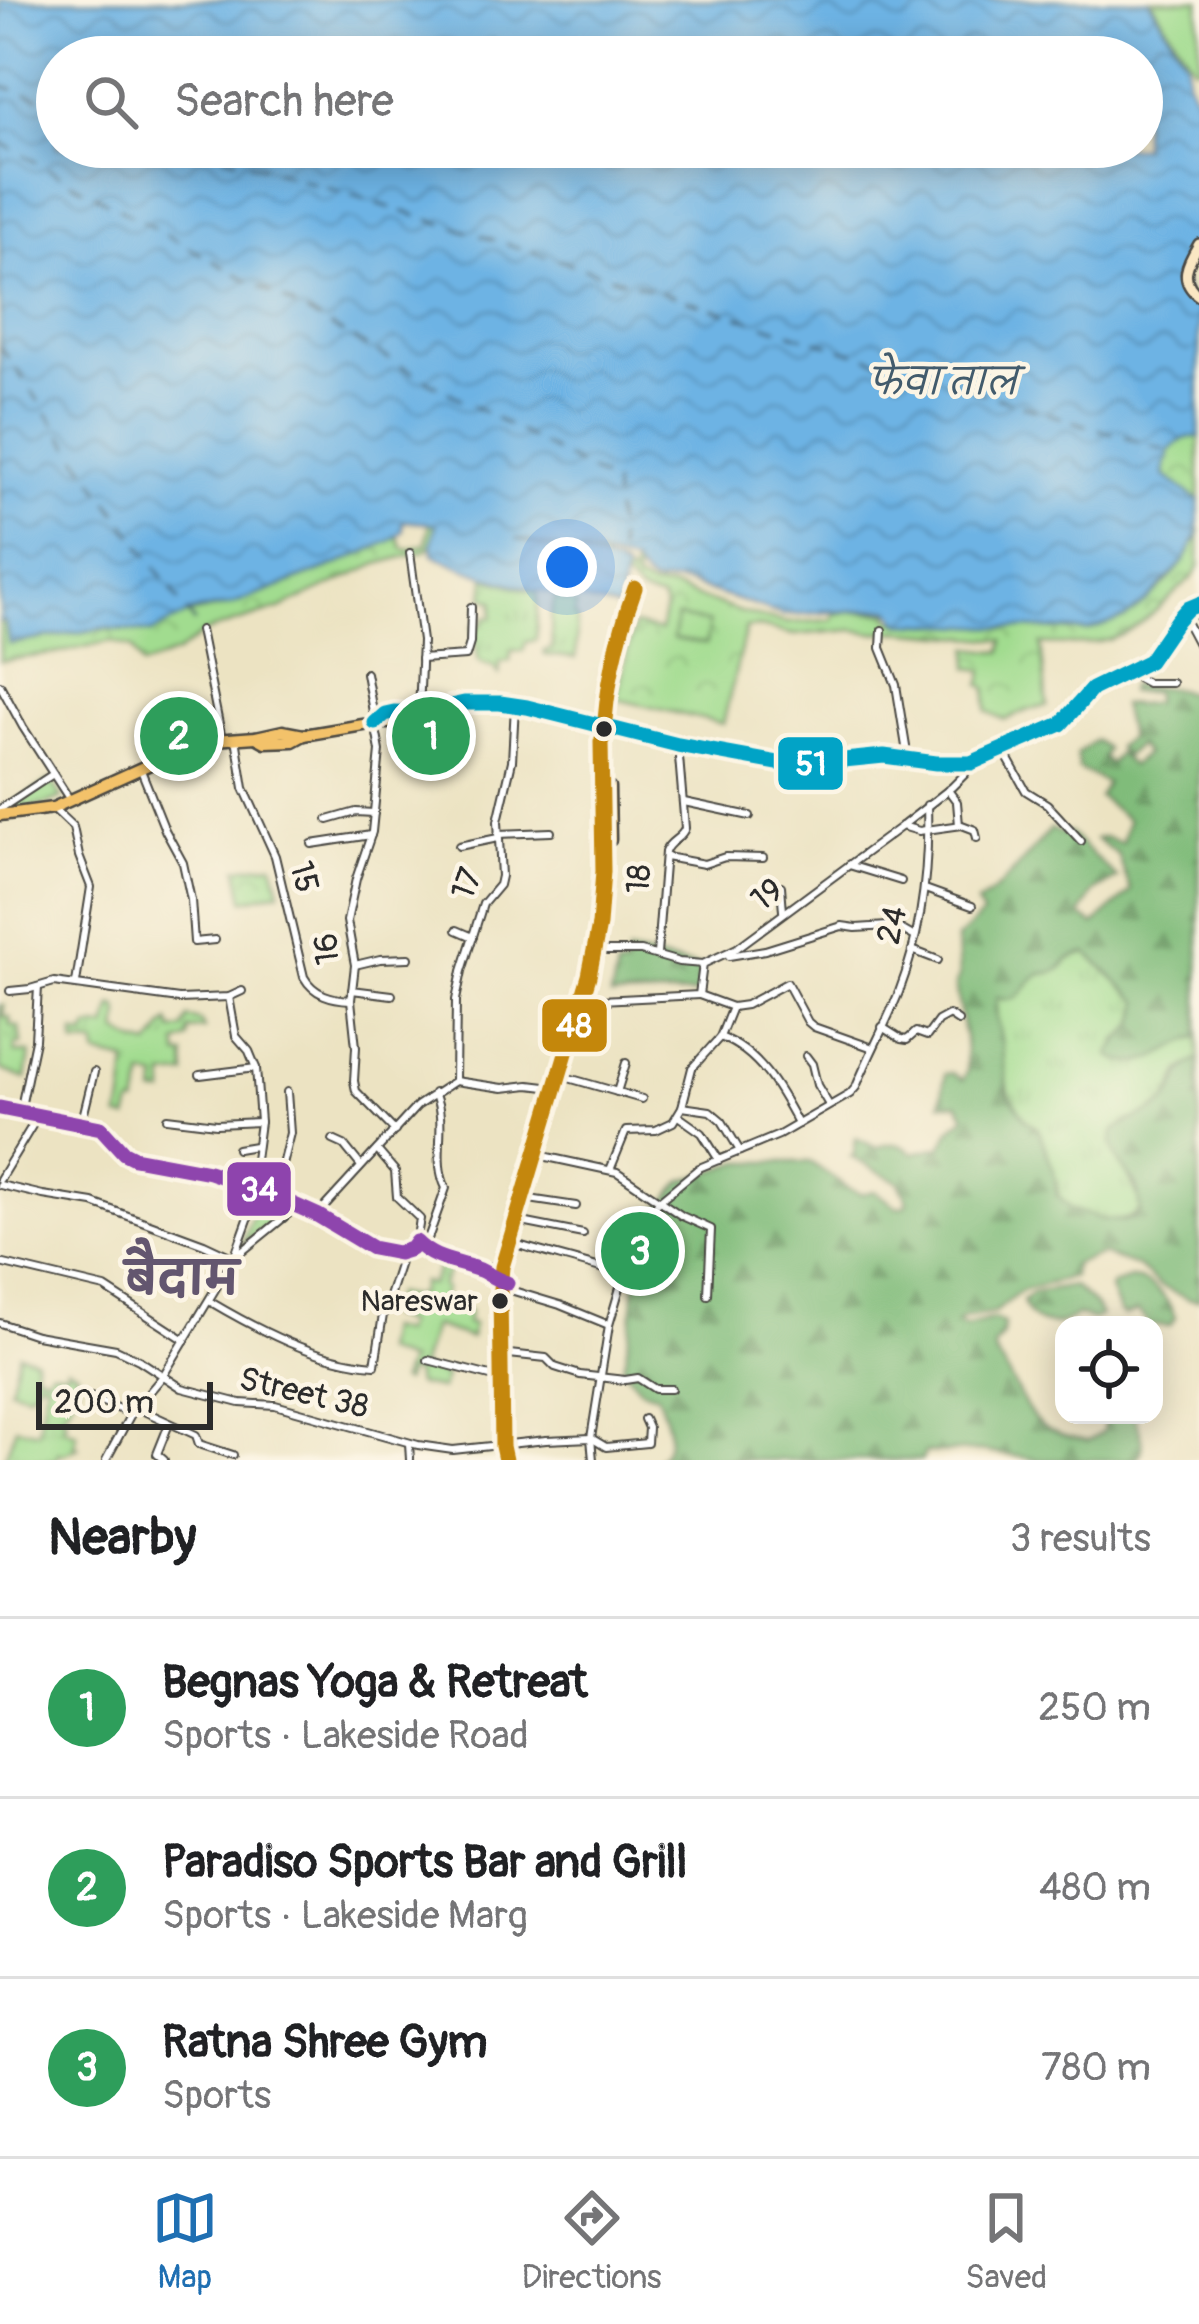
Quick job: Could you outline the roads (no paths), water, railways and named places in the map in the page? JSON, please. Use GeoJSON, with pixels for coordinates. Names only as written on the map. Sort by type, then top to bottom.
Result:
{"type":"FeatureCollection","features":[{"type":"Feature","properties":{"kind":"main road"},"geometry":{"type":"LineString","coordinates":[[1199,244],[1186,274],[1188,286],[1199,296]]}},
{"type":"Feature","properties":{"kind":"main road"},"geometry":{"type":"LineString","coordinates":[[0,812],[53,808],[190,745],[283,731],[304,735],[381,724],[385,714],[464,703],[515,705],[605,732],[778,764],[884,757],[971,764],[1061,724],[1092,689],[1153,658],[1183,613],[1199,604]]}},
{"type":"Feature","properties":{"kind":"main road"},"geometry":{"type":"LineString","coordinates":[[508,1460],[502,1379],[506,1268],[602,951],[610,869],[605,732]]}},
{"type":"Feature","properties":{"kind":"main road"},"geometry":{"type":"LineString","coordinates":[[585,1001],[602,906],[601,742],[605,732]]}},
{"type":"Feature","properties":{"kind":"main road"},"geometry":{"type":"LineString","coordinates":[[506,1268],[538,1155]]}},
{"type":"Feature","properties":{"kind":"main road"},"geometry":{"type":"LineString","coordinates":[[505,1284],[505,1445]]}},
{"type":"Feature","properties":{"kind":"street"},"geometry":{"type":"LineString","coordinates":[[410,553],[421,627],[418,713]]}},
{"type":"Feature","properties":{"kind":"street"},"geometry":{"type":"LineString","coordinates":[[605,732],[623,620],[635,589]]}},
{"type":"Feature","properties":{"kind":"street"},"geometry":{"type":"LineString","coordinates":[[422,659],[466,656],[471,607]]}},
{"type":"Feature","properties":{"kind":"street"},"geometry":{"type":"LineString","coordinates":[[1199,614],[1183,613],[1199,646]]}},
{"type":"Feature","properties":{"kind":"street"},"geometry":{"type":"LineString","coordinates":[[200,630],[222,739]]}},
{"type":"Feature","properties":{"kind":"street"},"geometry":{"type":"LineString","coordinates":[[882,630],[880,648],[896,685],[908,759]]}},
{"type":"Feature","properties":{"kind":"street"},"geometry":{"type":"LineString","coordinates":[[1126,672],[1147,683],[1172,683]]}},
{"type":"Feature","properties":{"kind":"street","name":"16"},"geometry":{"type":"LineString","coordinates":[[366,673],[381,724],[371,835],[348,911],[355,965],[351,995],[354,1086],[395,1131]]}},
{"type":"Feature","properties":{"kind":"street"},"geometry":{"type":"LineString","coordinates":[[0,685],[70,800]]}},
{"type":"Feature","properties":{"kind":"street","name":"17"},"geometry":{"type":"LineString","coordinates":[[455,1081],[456,1000],[485,899],[499,885],[498,820],[512,761],[515,705]]}},
{"type":"Feature","properties":{"kind":"street","name":"15"},"geometry":{"type":"LineString","coordinates":[[236,738],[244,788],[275,856],[304,977],[325,996],[351,995]]}},
{"type":"Feature","properties":{"kind":"street","name":"18"},"geometry":{"type":"LineString","coordinates":[[657,954],[665,856],[669,844],[684,831],[678,745]]}},
{"type":"Feature","properties":{"kind":"street"},"geometry":{"type":"LineString","coordinates":[[1003,751],[1026,791],[1046,804],[1081,841]]}},
{"type":"Feature","properties":{"kind":"street","name":"19"},"geometry":{"type":"LineString","coordinates":[[703,964],[721,957],[902,826],[948,790],[971,764]]}},
{"type":"Feature","properties":{"kind":"street"},"geometry":{"type":"LineString","coordinates":[[140,767],[183,863],[195,943],[215,940]]}},
{"type":"Feature","properties":{"kind":"street"},"geometry":{"type":"LineString","coordinates":[[0,812],[53,774]]}},
{"type":"Feature","properties":{"kind":"street"},"geometry":{"type":"LineString","coordinates":[[948,790],[957,802],[959,826]]}},
{"type":"Feature","properties":{"kind":"street"},"geometry":{"type":"LineString","coordinates":[[684,802],[750,817]]}},
{"type":"Feature","properties":{"kind":"street","name":"24"},"geometry":{"type":"LineString","coordinates":[[659,1201],[699,1168],[798,1124],[854,1090],[897,998],[912,950],[928,866],[927,805]]}},
{"type":"Feature","properties":{"kind":"street"},"geometry":{"type":"LineString","coordinates":[[53,808],[73,827],[92,887],[76,984]]}},
{"type":"Feature","properties":{"kind":"street"},"geometry":{"type":"LineString","coordinates":[[328,820],[356,812],[374,813]]}},
{"type":"Feature","properties":{"kind":"street"},"geometry":{"type":"LineString","coordinates":[[902,826],[919,831],[959,826],[975,830],[976,838]]}},
{"type":"Feature","properties":{"kind":"street"},"geometry":{"type":"LineString","coordinates":[[459,846],[498,836],[551,832]]}},
{"type":"Feature","properties":{"kind":"street"},"geometry":{"type":"LineString","coordinates":[[312,844],[371,835]]}},
{"type":"Feature","properties":{"kind":"street"},"geometry":{"type":"LineString","coordinates":[[665,856],[704,864],[725,857],[763,858]]}},
{"type":"Feature","properties":{"kind":"street"},"geometry":{"type":"LineString","coordinates":[[849,865],[902,881]]}},
{"type":"Feature","properties":{"kind":"street"},"geometry":{"type":"LineString","coordinates":[[781,886],[783,911]]}},
{"type":"Feature","properties":{"kind":"street"},"geometry":{"type":"LineString","coordinates":[[925,889],[972,906]]}},
{"type":"Feature","properties":{"kind":"street"},"geometry":{"type":"LineString","coordinates":[[721,957],[765,950],[842,926],[888,926],[915,937]]}},
{"type":"Feature","properties":{"kind":"street"},"geometry":{"type":"LineString","coordinates":[[457,930],[472,938]]}},
{"type":"Feature","properties":{"kind":"street"},"geometry":{"type":"LineString","coordinates":[[912,950],[938,960]]}},
{"type":"Feature","properties":{"kind":"street"},"geometry":{"type":"LineString","coordinates":[[602,951],[657,954],[703,964],[699,994]]}},
{"type":"Feature","properties":{"kind":"street"},"geometry":{"type":"LineString","coordinates":[[355,965],[409,958]]}},
{"type":"Feature","properties":{"kind":"street"},"geometry":{"type":"LineString","coordinates":[[10,991],[50,982],[164,998],[229,997],[242,991]]}},
{"type":"Feature","properties":{"kind":"street"},"geometry":{"type":"LineString","coordinates":[[585,1001],[699,994],[732,1007],[746,1005],[787,982],[814,1027],[873,1048]]}},
{"type":"Feature","properties":{"kind":"street"},"geometry":{"type":"LineString","coordinates":[[20,1112],[35,1040],[38,987]]}},
{"type":"Feature","properties":{"kind":"street"},"geometry":{"type":"LineString","coordinates":[[351,995],[392,994]]}},
{"type":"Feature","properties":{"kind":"street"},"geometry":{"type":"LineString","coordinates":[[106,1460],[133,1410],[163,1376],[234,1258],[259,1189],[253,1175],[260,1122],[256,1068],[236,1036],[229,997]]}},
{"type":"Feature","properties":{"kind":"street"},"geometry":{"type":"LineString","coordinates":[[610,1170],[626,1131],[661,1129],[678,1116],[692,1067],[720,1037],[732,1007]]}},
{"type":"Feature","properties":{"kind":"street"},"geometry":{"type":"LineString","coordinates":[[882,1027],[904,1040],[916,1032],[927,1036],[949,1015],[958,1021]]}},
{"type":"Feature","properties":{"kind":"street"},"geometry":{"type":"LineString","coordinates":[[720,1037],[757,1059],[798,1124]]}},
{"type":"Feature","properties":{"kind":"street"},"geometry":{"type":"LineString","coordinates":[[806,1056],[830,1105]]}},
{"type":"Feature","properties":{"kind":"street"},"geometry":{"type":"LineString","coordinates":[[617,1092],[626,1063]]}},
{"type":"Feature","properties":{"kind":"street"},"geometry":{"type":"LineString","coordinates":[[200,1076],[256,1068]]}},
{"type":"Feature","properties":{"kind":"street"},"geometry":{"type":"LineString","coordinates":[[82,1125],[94,1072]]}},
{"type":"Feature","properties":{"kind":"street"},"geometry":{"type":"LineString","coordinates":[[316,1215],[434,1093],[455,1081],[503,1088],[560,1085],[642,1099]]}},
{"type":"Feature","properties":{"kind":"street"},"geometry":{"type":"LineString","coordinates":[[271,1195],[290,1132],[287,1091]]}},
{"type":"Feature","properties":{"kind":"street"},"geometry":{"type":"LineString","coordinates":[[424,1250],[446,1188],[440,1175],[442,1123],[434,1093]]}},
{"type":"Feature","properties":{"kind":"street"},"geometry":{"type":"LineString","coordinates":[[682,1107],[710,1111],[740,1151]]}},
{"type":"Feature","properties":{"kind":"street"},"geometry":{"type":"LineString","coordinates":[[0,1108],[106,1132],[134,1158],[209,1172],[259,1189],[372,1248],[411,1249],[420,1219],[397,1197],[395,1171],[377,1150]]}},
{"type":"Feature","properties":{"kind":"street"},"geometry":{"type":"LineString","coordinates":[[39,1114],[0,1182],[93,1203],[234,1258]]}},
{"type":"Feature","properties":{"kind":"street"},"geometry":{"type":"LineString","coordinates":[[678,1116],[698,1129],[719,1160]]}},
{"type":"Feature","properties":{"kind":"street"},"geometry":{"type":"LineString","coordinates":[[167,1118],[216,1124],[260,1122]]}},
{"type":"Feature","properties":{"kind":"street"},"geometry":{"type":"LineString","coordinates":[[333,1140],[344,1145],[361,1166]]}},
{"type":"Feature","properties":{"kind":"street"},"geometry":{"type":"LineString","coordinates":[[237,1149],[256,1146]]}},
{"type":"Feature","properties":{"kind":"street"},"geometry":{"type":"LineString","coordinates":[[538,1155],[610,1170],[711,1229],[708,1295]]}},
{"type":"Feature","properties":{"kind":"street"},"geometry":{"type":"LineString","coordinates":[[529,1199],[576,1206]]}},
{"type":"Feature","properties":{"kind":"street"},"geometry":{"type":"LineString","coordinates":[[593,1460],[591,1438],[609,1325],[635,1237],[659,1201]]}},
{"type":"Feature","properties":{"kind":"street"},"geometry":{"type":"LineString","coordinates":[[234,1258],[298,1206]]}},
{"type":"Feature","properties":{"kind":"street"},"geometry":{"type":"LineString","coordinates":[[522,1222],[583,1234]]}},
{"type":"Feature","properties":{"kind":"street"},"geometry":{"type":"LineString","coordinates":[[416,1242],[454,1264],[478,1269],[609,1325]]}},
{"type":"Feature","properties":{"kind":"street"},"geometry":{"type":"LineString","coordinates":[[515,1244],[623,1275]]}},
{"type":"Feature","properties":{"kind":"street"},"geometry":{"type":"LineString","coordinates":[[209,1301],[320,1354],[375,1365],[383,1315],[404,1251]]}},
{"type":"Feature","properties":{"kind":"street"},"geometry":{"type":"LineString","coordinates":[[0,1263],[105,1288],[185,1340]]}},
{"type":"Feature","properties":{"kind":"street"},"geometry":{"type":"LineString","coordinates":[[478,1269],[506,1268]]}},
{"type":"Feature","properties":{"kind":"street","name":"Street 38"},"geometry":{"type":"LineString","coordinates":[[0,1323],[36,1335],[116,1348],[182,1388],[275,1405],[409,1443],[453,1450],[591,1438],[606,1447],[647,1443],[644,1419]]}},
{"type":"Feature","properties":{"kind":"street"},"geometry":{"type":"LineString","coordinates":[[508,1354],[546,1358],[555,1367],[580,1375],[638,1378],[655,1389],[670,1389]]}},
{"type":"Feature","properties":{"kind":"street"},"geometry":{"type":"LineString","coordinates":[[428,1360],[502,1379]]}},
{"type":"Feature","properties":{"kind":"street"},"geometry":{"type":"LineString","coordinates":[[91,1397],[196,1435],[199,1444],[233,1455]]}},
{"type":"Feature","properties":{"kind":"street"},"geometry":{"type":"LineString","coordinates":[[164,1460],[158,1454],[169,1424]]}},
{"type":"Feature","properties":{"kind":"street"},"geometry":{"type":"LineString","coordinates":[[409,1443],[410,1460]]}},
{"type":"Feature","properties":{"kind":"water","name":"फेवा ताल"},"geometry":{"type":"Polygon","coordinates":[[[0,0],[1149,0],[1186,61],[1187,80],[1199,102],[1199,233],[1179,272],[1187,297],[1199,307],[1199,437],[1184,439],[1168,452],[1164,475],[1199,501],[1197,537],[1184,561],[1124,619],[1087,631],[900,623],[885,609],[783,615],[685,583],[651,583],[632,563],[516,539],[618,565],[625,570],[618,609],[524,587],[455,564],[433,554],[436,524],[403,521],[403,531],[392,540],[336,565],[232,605],[192,612],[151,633],[105,628],[9,644],[5,622],[0,622],[0,0]]]}},
{"type":"Feature","properties":{"kind":"place","name":"Paradiso Sports Bar and Grill"},"geometry":{"type":"Point","coordinates":[179,736]}},
{"type":"Feature","properties":{"kind":"place","name":"Begnas Yoga & Retreat"},"geometry":{"type":"Point","coordinates":[431,736]}},
{"type":"Feature","properties":{"kind":"place","name":"Ratna Shree Gym"},"geometry":{"type":"Point","coordinates":[640,1251]}},
{"type":"Feature","properties":{"kind":"place","name":"Nareswar"},"geometry":{"type":"Point","coordinates":[500,1301]}},
{"type":"Feature","properties":{"kind":"district","name":"बैदाम"},"geometry":{"type":"Point","coordinates":[182,1280]}}]}
